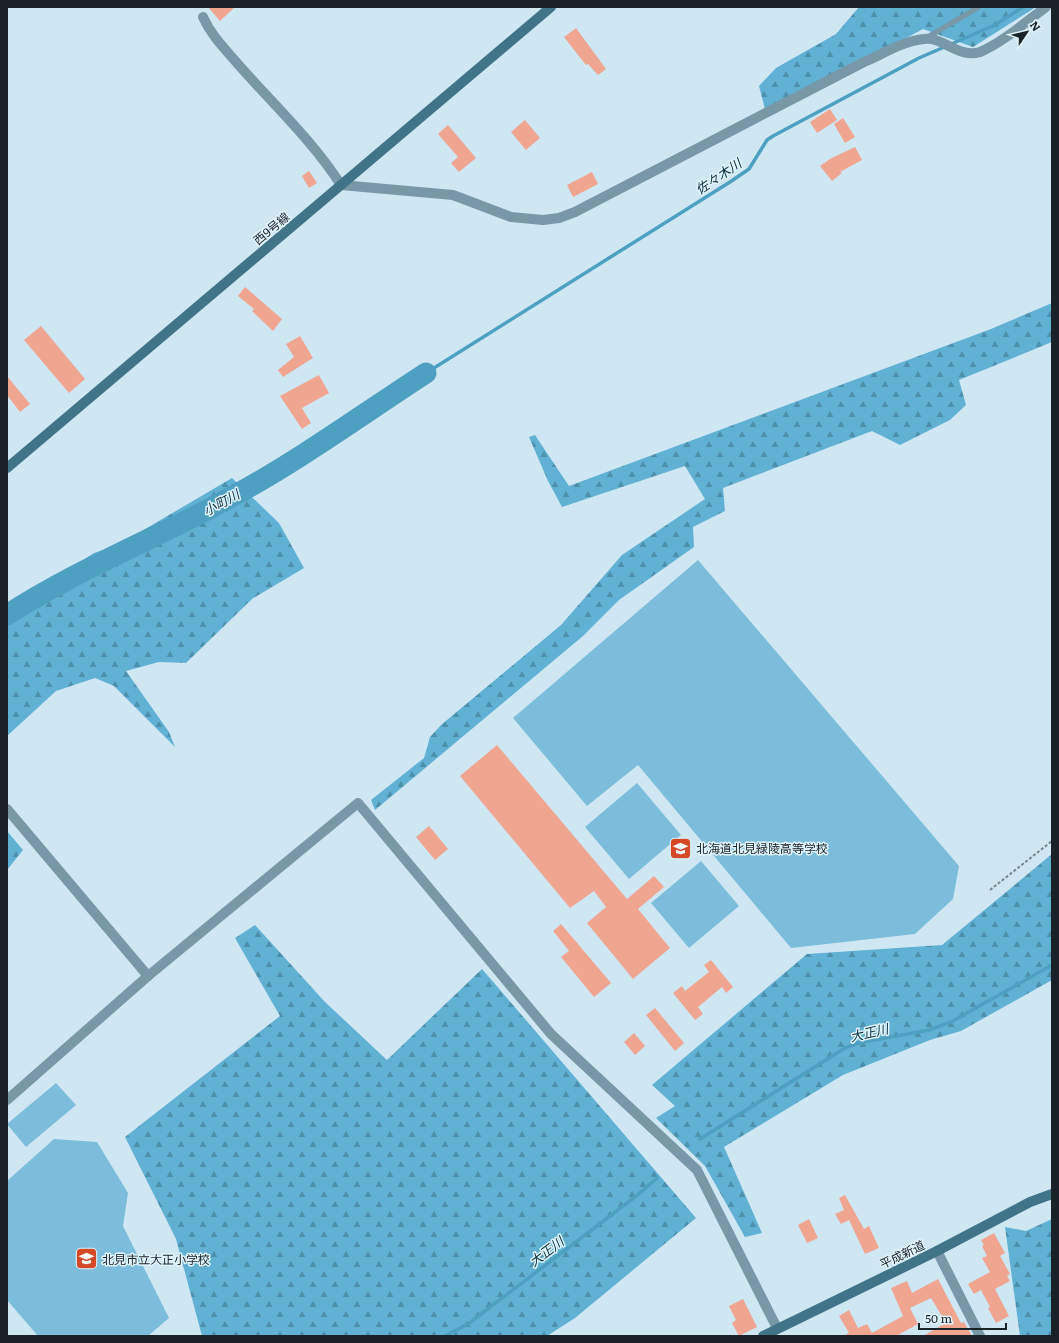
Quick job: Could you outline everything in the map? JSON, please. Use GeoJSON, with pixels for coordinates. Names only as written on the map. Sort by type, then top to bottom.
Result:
{"type":"FeatureCollection","features":[{"type":"Feature","properties":{"kind":"street","name":"西9号線"},"geometry":{"type":"LineString","coordinates":[[7,468],[551,7]]}},
{"type":"Feature","properties":{"kind":"street"},"geometry":{"type":"LineString","coordinates":[[202,17],[209,31],[263,93],[307,140],[341,185],[453,195],[511,217],[543,220],[559,218],[575,212],[864,62],[901,46],[925,38],[966,53],[979,52],[1000,40],[1046,7]]}},
{"type":"Feature","properties":{"kind":"street"},"geometry":{"type":"LineString","coordinates":[[7,1100],[148,976],[358,803],[551,1034],[697,1170],[778,1328]]}},
{"type":"Feature","properties":{"kind":"street"},"geometry":{"type":"LineString","coordinates":[[7,809],[148,976]]}},
{"type":"Feature","properties":{"kind":"street","name":"平成新道"},"geometry":{"type":"LineString","coordinates":[[763,1336],[937,1251],[1030,1202],[1052,1194]]}},
{"type":"Feature","properties":{"kind":"street"},"geometry":{"type":"LineString","coordinates":[[937,1251],[980,1336]]}},
{"type":"Feature","properties":{"kind":"lane"},"geometry":{"type":"LineString","coordinates":[[925,38],[979,7]]}},
{"type":"Feature","properties":{"kind":"path"},"geometry":{"type":"LineString","coordinates":[[990,890],[1052,840]]}},
{"type":"Feature","properties":{"kind":"green space"},"geometry":{"type":"Polygon","coordinates":[[[859,7],[1036,7],[973,47],[923,29],[766,113],[759,86],[776,68],[836,34],[859,7]]]}},
{"type":"Feature","properties":{"kind":"green space"},"geometry":{"type":"Polygon","coordinates":[[[1052,303],[1052,342],[959,380],[966,405],[950,420],[900,445],[872,431],[723,488],[725,511],[693,527],[694,547],[619,600],[583,636],[375,810],[371,800],[424,758],[430,737],[441,725],[561,625],[622,555],[705,499],[685,466],[562,507],[548,481],[529,437],[535,435],[569,486],[991,329],[1052,303]]]}},
{"type":"Feature","properties":{"kind":"green space"},"geometry":{"type":"Polygon","coordinates":[[[232,478],[279,523],[304,568],[252,599],[186,663],[159,662],[126,671],[169,732],[175,747],[114,686],[95,678],[56,691],[7,736],[7,610],[94,553],[118,545],[232,478]]]}},
{"type":"Feature","properties":{"kind":"green space"},"geometry":{"type":"Polygon","coordinates":[[[7,831],[23,850],[7,870],[7,831]]]}},
{"type":"Feature","properties":{"kind":"green space"},"geometry":{"type":"Polygon","coordinates":[[[1052,854],[1052,980],[961,1031],[930,1040],[843,1075],[724,1147],[762,1233],[745,1237],[705,1166],[656,1118],[675,1106],[652,1085],[807,954],[942,945],[1052,854]]]}},
{"type":"Feature","properties":{"kind":"green space"},"geometry":{"type":"Polygon","coordinates":[[[255,925],[325,1002],[387,1060],[482,969],[696,1218],[575,1318],[547,1336],[202,1336],[176,1239],[125,1137],[280,1016],[235,938],[255,925]]]}},
{"type":"Feature","properties":{"kind":"green space"},"geometry":{"type":"Polygon","coordinates":[[[1052,1219],[1052,1336],[1020,1336],[1005,1227],[1026,1231],[1052,1219]]]}},
{"type":"Feature","properties":{"kind":"shaded area"},"geometry":{"type":"Polygon","coordinates":[[[698,560],[959,866],[953,899],[915,934],[791,948],[638,765],[587,806],[513,718],[698,560]]]}},
{"type":"Feature","properties":{"kind":"shaded area"},"geometry":{"type":"Polygon","coordinates":[[[637,783],[681,835],[629,879],[585,827],[637,783]]]}},
{"type":"Feature","properties":{"kind":"shaded area"},"geometry":{"type":"Polygon","coordinates":[[[701,861],[739,906],[689,948],[651,903],[701,861]]]}},
{"type":"Feature","properties":{"kind":"shaded area"},"geometry":{"type":"Polygon","coordinates":[[[56,1083],[76,1105],[26,1147],[7,1124],[56,1083]]]}},
{"type":"Feature","properties":{"kind":"shaded area","name":"北見市立大正小学校"},"geometry":{"type":"Polygon","coordinates":[[[54,1139],[97,1142],[128,1193],[123,1226],[169,1318],[148,1336],[38,1336],[7,1300],[7,1181],[54,1139]]]}},
{"type":"Feature","properties":{"kind":"building"},"geometry":{"type":"Polygon","coordinates":[[[208,7],[235,7],[220,21],[208,7]]]}},
{"type":"Feature","properties":{"kind":"building"},"geometry":{"type":"Polygon","coordinates":[[[576,28],[606,69],[598,75],[588,64],[586,65],[564,37],[576,28]]]}},
{"type":"Feature","properties":{"kind":"building"},"geometry":{"type":"Polygon","coordinates":[[[830,109],[837,120],[817,133],[810,122],[830,109]]]}},
{"type":"Feature","properties":{"kind":"building"},"geometry":{"type":"Polygon","coordinates":[[[843,118],[855,137],[845,143],[834,124],[843,118]]]}},
{"type":"Feature","properties":{"kind":"building"},"geometry":{"type":"Polygon","coordinates":[[[525,120],[540,138],[526,150],[511,132],[525,120]]]}},
{"type":"Feature","properties":{"kind":"building"},"geometry":{"type":"Polygon","coordinates":[[[448,125],[476,158],[459,172],[451,163],[458,157],[438,134],[448,125]]]}},
{"type":"Feature","properties":{"kind":"building"},"geometry":{"type":"Polygon","coordinates":[[[855,147],[862,160],[840,172],[842,173],[832,181],[820,166],[830,159],[855,147]]]}},
{"type":"Feature","properties":{"kind":"building"},"geometry":{"type":"Polygon","coordinates":[[[309,171],[317,183],[309,188],[302,176],[309,171]]]}},
{"type":"Feature","properties":{"kind":"building"},"geometry":{"type":"Polygon","coordinates":[[[592,172],[598,184],[573,197],[567,185],[592,172]]]}},
{"type":"Feature","properties":{"kind":"building"},"geometry":{"type":"Polygon","coordinates":[[[245,287],[282,319],[273,331],[252,311],[254,309],[238,296],[245,287]]]}},
{"type":"Feature","properties":{"kind":"building"},"geometry":{"type":"Polygon","coordinates":[[[41,326],[85,379],[69,393],[24,340],[41,326]]]}},
{"type":"Feature","properties":{"kind":"building"},"geometry":{"type":"Polygon","coordinates":[[[300,336],[313,358],[283,377],[278,370],[294,357],[286,344],[300,336]]]}},
{"type":"Feature","properties":{"kind":"building"},"geometry":{"type":"Polygon","coordinates":[[[319,375],[329,393],[302,408],[311,423],[302,429],[280,396],[319,375]]]}},
{"type":"Feature","properties":{"kind":"building"},"geometry":{"type":"Polygon","coordinates":[[[7,376],[30,404],[20,412],[7,395],[7,376]]]}},
{"type":"Feature","properties":{"kind":"building"},"geometry":{"type":"Polygon","coordinates":[[[497,745],[627,899],[654,876],[664,887],[638,909],[670,948],[633,979],[587,923],[606,907],[594,891],[570,908],[460,776],[497,745]]]}},
{"type":"Feature","properties":{"kind":"building"},"geometry":{"type":"Polygon","coordinates":[[[429,826],[448,849],[435,860],[416,837],[429,826]]]}},
{"type":"Feature","properties":{"kind":"building"},"geometry":{"type":"Polygon","coordinates":[[[561,924],[611,983],[594,997],[561,957],[569,951],[553,931],[561,924]]]}},
{"type":"Feature","properties":{"kind":"building"},"geometry":{"type":"Polygon","coordinates":[[[711,960],[733,987],[726,993],[722,987],[698,1007],[703,1014],[695,1020],[673,993],[682,986],[685,991],[709,972],[704,965],[711,960]]]}},
{"type":"Feature","properties":{"kind":"building"},"geometry":{"type":"Polygon","coordinates":[[[655,1008],[684,1043],[675,1051],[646,1015],[655,1008]]]}},
{"type":"Feature","properties":{"kind":"building"},"geometry":{"type":"Polygon","coordinates":[[[634,1033],[645,1046],[635,1055],[624,1042],[634,1033]]]}},
{"type":"Feature","properties":{"kind":"building"},"geometry":{"type":"Polygon","coordinates":[[[845,1195],[864,1229],[869,1226],[879,1248],[865,1254],[849,1220],[841,1224],[835,1214],[844,1210],[839,1198],[845,1195]]]}},
{"type":"Feature","properties":{"kind":"building"},"geometry":{"type":"Polygon","coordinates":[[[809,1219],[818,1238],[807,1243],[798,1225],[809,1219]]]}},
{"type":"Feature","properties":{"kind":"building"},"geometry":{"type":"Polygon","coordinates":[[[994,1233],[1005,1253],[1000,1256],[1010,1274],[1007,1276],[1010,1281],[995,1289],[1009,1316],[996,1323],[981,1290],[974,1294],[968,1284],[990,1272],[982,1258],[987,1256],[981,1240],[994,1233]]]}},
{"type":"Feature","properties":{"kind":"building"},"geometry":{"type":"Polygon","coordinates":[[[938,1279],[961,1323],[964,1322],[972,1336],[923,1336],[946,1323],[931,1298],[910,1308],[918,1324],[896,1336],[843,1336],[849,1333],[839,1316],[849,1310],[858,1328],[867,1324],[872,1333],[903,1316],[891,1288],[907,1281],[912,1293],[938,1279]]]}},
{"type":"Feature","properties":{"kind":"building"},"geometry":{"type":"Polygon","coordinates":[[[743,1299],[757,1327],[739,1336],[732,1323],[736,1320],[729,1306],[743,1299]]]}},
{"type":"Feature","properties":{"kind":"waterway","name":"佐々木川"},"geometry":{"type":"LineString","coordinates":[[426,373],[730,182],[749,169],[767,140],[773,136],[919,58],[995,25],[1023,7]]}},
{"type":"Feature","properties":{"kind":"waterway","name":"小町川"},"geometry":{"type":"LineString","coordinates":[[7,615],[62,582],[178,525],[260,481],[426,373]]}},
{"type":"Feature","properties":{"kind":"waterway","name":"大正川"},"geometry":{"type":"LineString","coordinates":[[700,1139],[845,1048],[858,1043],[929,1030],[951,1022],[1052,965]]}},
{"type":"Feature","properties":{"kind":"waterway","name":"大正川"},"geometry":{"type":"LineString","coordinates":[[445,1336],[468,1324],[635,1197],[657,1178]]}},
{"type":"Feature","properties":{"kind":"place","name":"北海道北見緑陵高等学校"},"geometry":{"type":"Point","coordinates":[680,848]}},
{"type":"Feature","properties":{"kind":"place","name":"北見市立大正小学校"},"geometry":{"type":"Point","coordinates":[87,1259]}}]}
